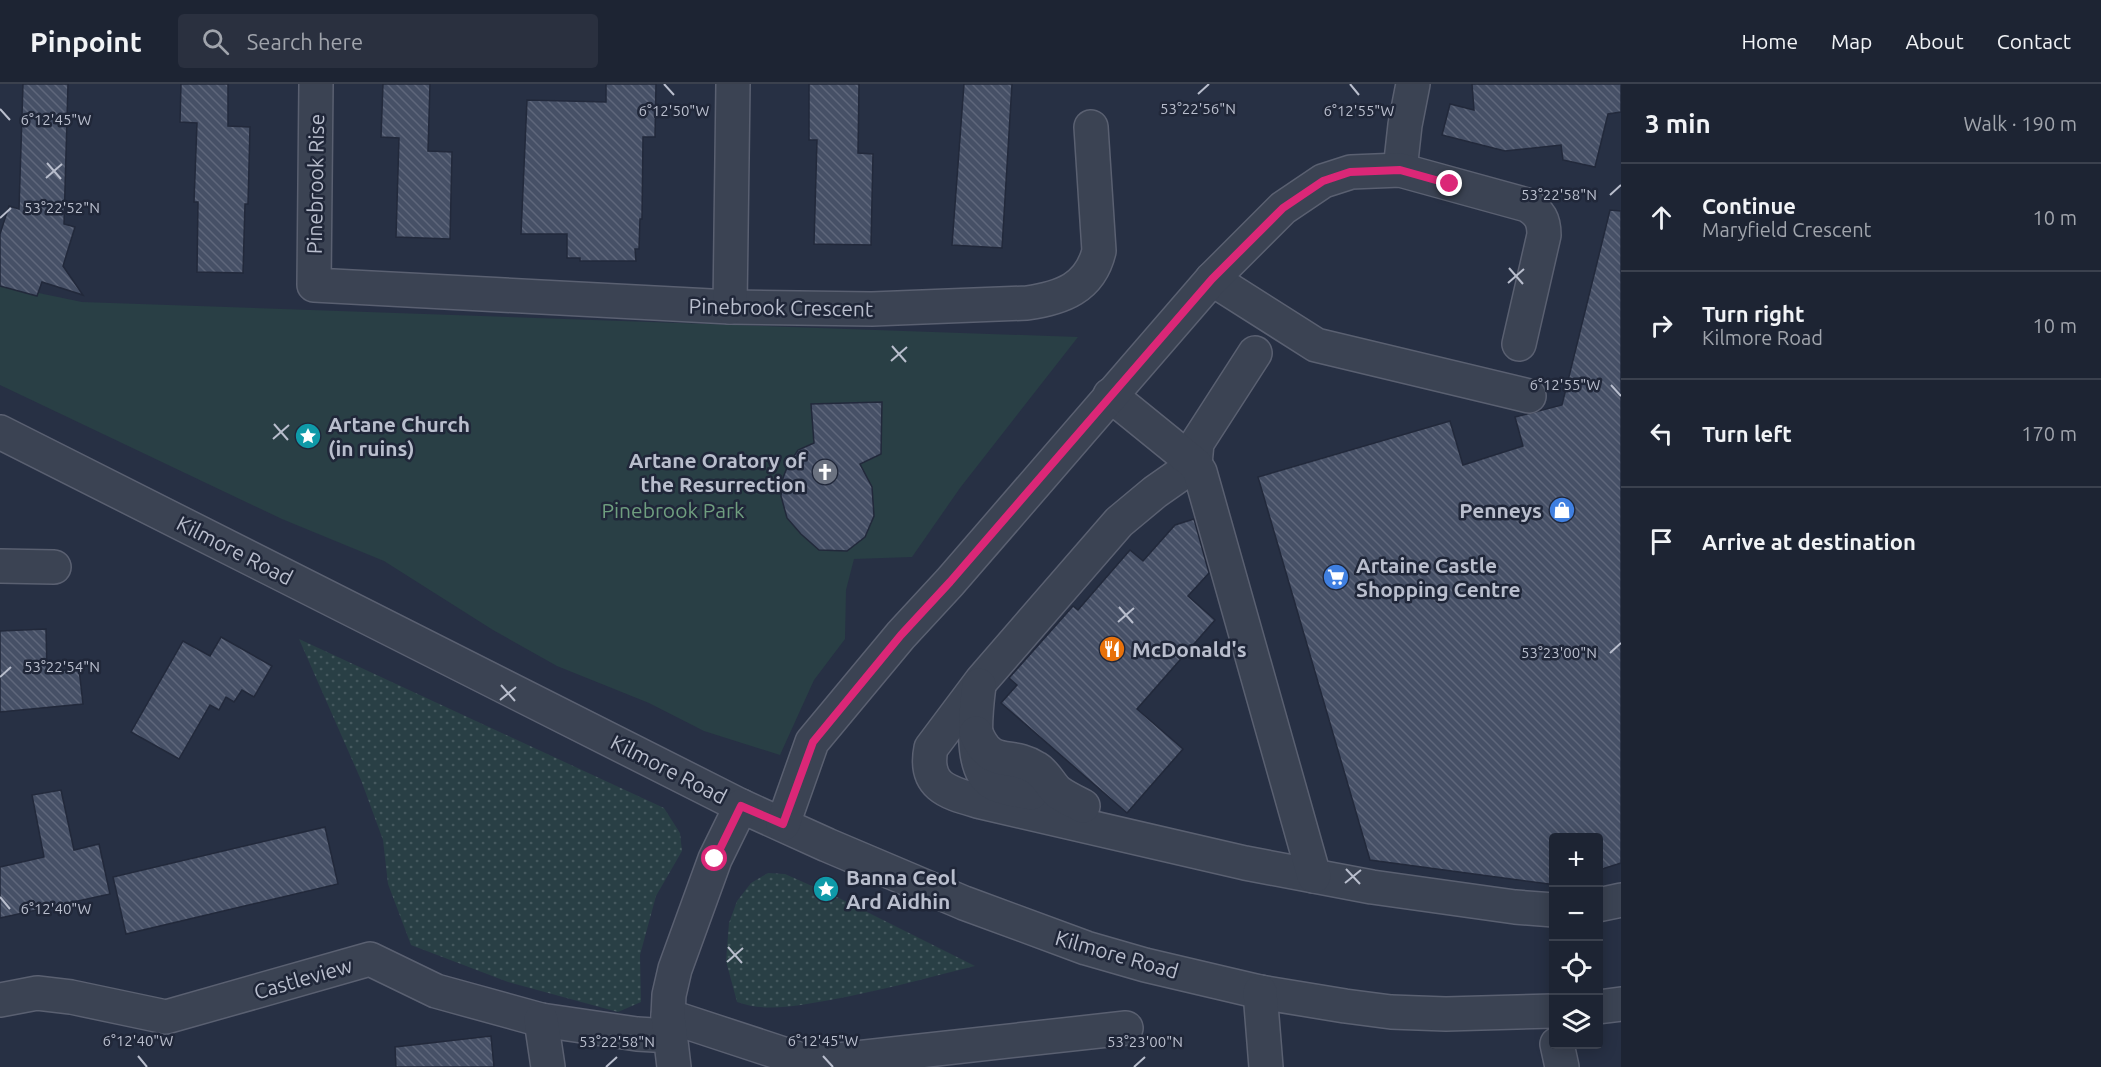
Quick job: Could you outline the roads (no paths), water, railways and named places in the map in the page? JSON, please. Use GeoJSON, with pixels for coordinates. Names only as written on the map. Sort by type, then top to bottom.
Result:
{"type":"FeatureCollection","features":[{"type":"Feature","properties":{"kind":"street","name":"Pinebrook Rise"},"geometry":{"type":"LineString","coordinates":[[314,285],[316,84]]}},
{"type":"Feature","properties":{"kind":"street"},"geometry":{"type":"LineString","coordinates":[[730,307],[733,84]]}},
{"type":"Feature","properties":{"kind":"street"},"geometry":{"type":"LineString","coordinates":[[1400,170],[1413,84]]}},
{"type":"Feature","properties":{"kind":"street","name":"Pinebrook Crescent"},"geometry":{"type":"LineString","coordinates":[[314,285],[730,307],[872,309],[1027,303],[1049,300],[1074,289],[1095,266],[1099,251],[1091,127]]}},
{"type":"Feature","properties":{"kind":"street"},"geometry":{"type":"LineString","coordinates":[[783,824],[813,742],[901,635],[950,582],[1212,279],[1283,208],[1323,181],[1350,172],[1400,170],[1527,205],[1538,212],[1544,222],[1544,235],[1519,344]]}},
{"type":"Feature","properties":{"kind":"street"},"geometry":{"type":"LineString","coordinates":[[1212,279],[1316,345],[1529,396]]}},
{"type":"Feature","properties":{"kind":"street"},"geometry":{"type":"LineString","coordinates":[[1093,818],[981,802],[945,791],[936,783],[929,760],[931,748],[979,685],[1119,522],[1155,492],[1195,464],[1197,443],[1256,353]]}},
{"type":"Feature","properties":{"kind":"street"},"geometry":{"type":"LineString","coordinates":[[1110,395],[1195,464],[1204,482],[1314,876]]}},
{"type":"Feature","properties":{"kind":"street","name":"Kilmore Road"},"geometry":{"type":"LineString","coordinates":[[0,432],[741,806],[964,903],[1086,948],[1145,965],[1260,992],[1391,1012],[1549,1018]]}},
{"type":"Feature","properties":{"kind":"street"},"geometry":{"type":"LineString","coordinates":[[0,566],[54,567]]}},
{"type":"Feature","properties":{"kind":"street"},"geometry":{"type":"LineString","coordinates":[[979,685],[976,733],[980,768],[983,776],[992,783],[1164,843],[1245,863],[1372,887],[1549,910]]}},
{"type":"Feature","properties":{"kind":"street"},"geometry":{"type":"LineString","coordinates":[[671,1040],[669,995],[675,969],[715,859],[741,806]]}},
{"type":"Feature","properties":{"kind":"street"},"geometry":{"type":"LineString","coordinates":[[1603,904],[1621,900]]}},
{"type":"Feature","properties":{"kind":"street","name":"Castleview"},"geometry":{"type":"LineString","coordinates":[[0,1000],[37,993],[71,997],[166,1017],[369,959],[436,991],[541,1020],[811,1063],[1125,1028]]}},
{"type":"Feature","properties":{"kind":"street"},"geometry":{"type":"LineString","coordinates":[[1260,992],[1266,1067]]}},
{"type":"Feature","properties":{"kind":"street"},"geometry":{"type":"LineString","coordinates":[[1603,1006],[1621,1004]]}},
{"type":"Feature","properties":{"kind":"street"},"geometry":{"type":"LineString","coordinates":[[541,1020],[548,1067]]}},
{"type":"Feature","properties":{"kind":"street"},"geometry":{"type":"LineString","coordinates":[[1558,1049],[1562,1067]]}},
{"type":"Feature","properties":{"kind":"place","name":"Artane Church (in ruins)"},"geometry":{"type":"Point","coordinates":[308,436]}},
{"type":"Feature","properties":{"kind":"place","name":"Artane Oratory of the Resurrection"},"geometry":{"type":"Point","coordinates":[825,472]}},
{"type":"Feature","properties":{"kind":"place","name":"Penneys"},"geometry":{"type":"Point","coordinates":[1562,510]}},
{"type":"Feature","properties":{"kind":"place","name":"Artaine Castle Shopping Centre"},"geometry":{"type":"Point","coordinates":[1336,577]}},
{"type":"Feature","properties":{"kind":"place","name":"McDonald's"},"geometry":{"type":"Point","coordinates":[1112,649]}},
{"type":"Feature","properties":{"kind":"place","name":"Banna Ceol Ard Aidhin"},"geometry":{"type":"Point","coordinates":[826,889]}},
{"type":"Feature","properties":{"kind":"park label","name":"Pinebrook Park"},"geometry":{"type":"Point","coordinates":[673,510]}}]}
